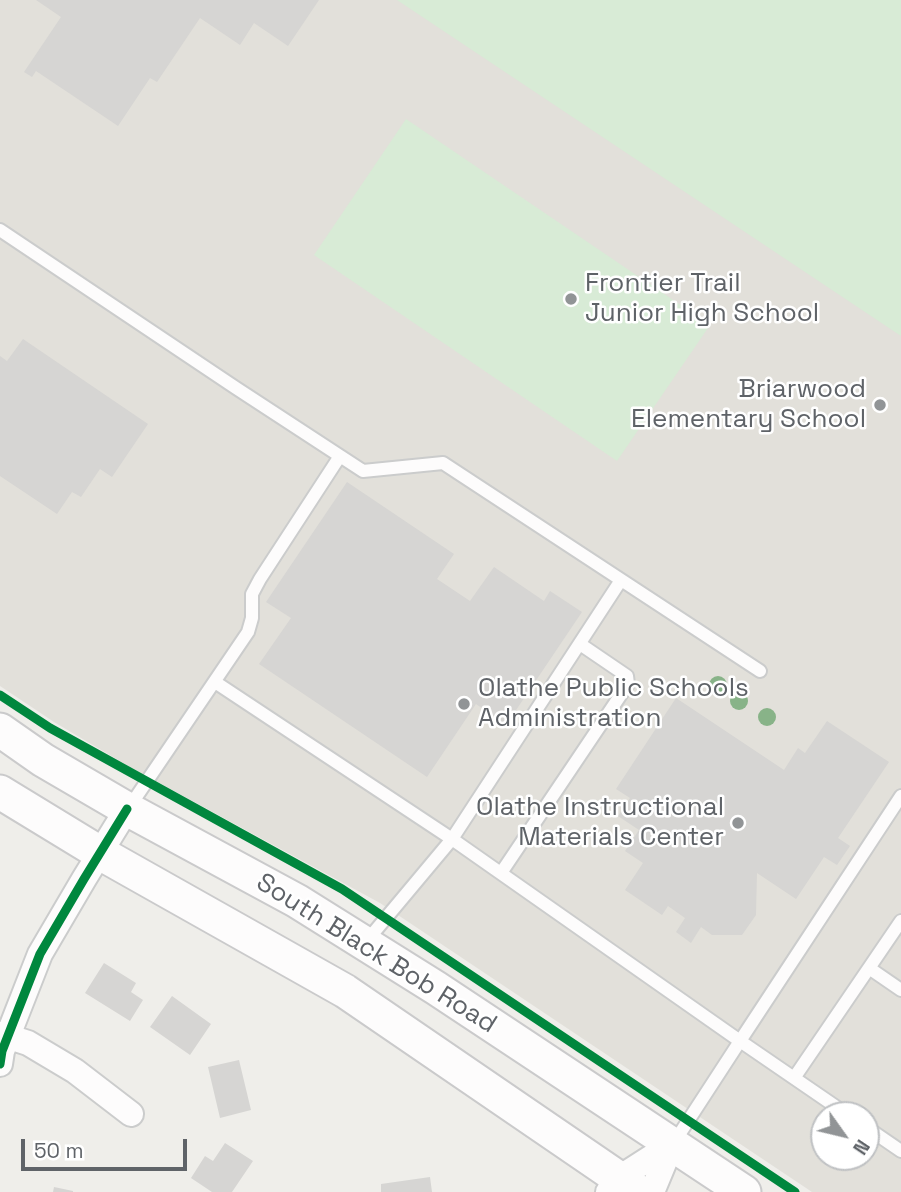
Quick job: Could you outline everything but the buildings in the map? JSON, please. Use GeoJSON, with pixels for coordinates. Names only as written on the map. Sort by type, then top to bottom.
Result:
{"type":"FeatureCollection","features":[{"type":"Feature","properties":{"kind":"main road","name":"South Black Bob Road"},"geometry":{"type":"LineString","coordinates":[[0,730],[43,760],[127,809],[297,901],[436,988],[744,1192]]}},
{"type":"Feature","properties":{"kind":"main road","name":"South Black Bob Road"},"geometry":{"type":"LineString","coordinates":[[0,792],[100,853],[345,991],[622,1187]]}},
{"type":"Feature","properties":{"kind":"street"},"geometry":{"type":"LineString","coordinates":[[0,1063],[4,1035],[40,954],[127,809]]}},
{"type":"Feature","properties":{"kind":"street"},"geometry":{"type":"LineString","coordinates":[[4,1035],[28,1043],[75,1071],[131,1114]]}},
{"type":"Feature","properties":{"kind":"street"},"geometry":{"type":"LineString","coordinates":[[622,1187],[672,1144]]}},
{"type":"Feature","properties":{"kind":"street"},"geometry":{"type":"LineString","coordinates":[[652,1192],[672,1144]]}},
{"type":"Feature","properties":{"kind":"lane"},"geometry":{"type":"LineString","coordinates":[[0,230],[363,471],[443,463],[760,671]]}},
{"type":"Feature","properties":{"kind":"lane"},"geometry":{"type":"LineString","coordinates":[[127,809],[248,632],[252,618],[252,594],[340,456]]}},
{"type":"Feature","properties":{"kind":"lane"},"geometry":{"type":"LineString","coordinates":[[364,944],[452,839],[621,580]]}},
{"type":"Feature","properties":{"kind":"lane"},"geometry":{"type":"LineString","coordinates":[[501,873],[628,684],[627,677],[580,644]]}},
{"type":"Feature","properties":{"kind":"lane"},"geometry":{"type":"LineString","coordinates":[[215,682],[452,839],[828,1101]]}},
{"type":"Feature","properties":{"kind":"lane"},"geometry":{"type":"LineString","coordinates":[[672,1144],[901,796]]}},
{"type":"Feature","properties":{"kind":"lane"},"geometry":{"type":"LineString","coordinates":[[794,1078],[869,968],[897,935],[901,921]]}},
{"type":"Feature","properties":{"kind":"lane"},"geometry":{"type":"LineString","coordinates":[[869,968],[901,990]]}},
{"type":"Feature","properties":{"kind":"lane"},"geometry":{"type":"LineString","coordinates":[[880,1137],[901,1151]]}},
{"type":"Feature","properties":{"kind":"shaded area"},"geometry":{"type":"Polygon","coordinates":[[[0,0],[901,0],[901,1192],[812,1192],[380,903],[130,767],[0,686],[0,0]]]}},
{"type":"Feature","properties":{"kind":"green space"},"geometry":{"type":"Polygon","coordinates":[[[397,0],[901,0],[901,336],[397,0]]]}},
{"type":"Feature","properties":{"kind":"green space"},"geometry":{"type":"Polygon","coordinates":[[[406,119],[710,325],[617,461],[314,255],[406,119]]]}},
{"type":"Feature","properties":{"kind":"cycle path"},"geometry":{"type":"LineString","coordinates":[[0,695],[50,728],[342,889],[795,1192]]}},
{"type":"Feature","properties":{"kind":"cycle path"},"geometry":{"type":"LineString","coordinates":[[0,1064],[2,1051],[40,954],[127,809]]}},
{"type":"Feature","properties":{"kind":"place","name":"Frontier Trail Junior High School"},"geometry":{"type":"Point","coordinates":[571,299]}},
{"type":"Feature","properties":{"kind":"place","name":"Briarwood Elementary School"},"geometry":{"type":"Point","coordinates":[880,405]}},
{"type":"Feature","properties":{"kind":"place","name":"Olathe Public Schools Administration"},"geometry":{"type":"Point","coordinates":[464,704]}},
{"type":"Feature","properties":{"kind":"place","name":"Olathe Instructional Materials Center"},"geometry":{"type":"Point","coordinates":[738,823]}}]}
